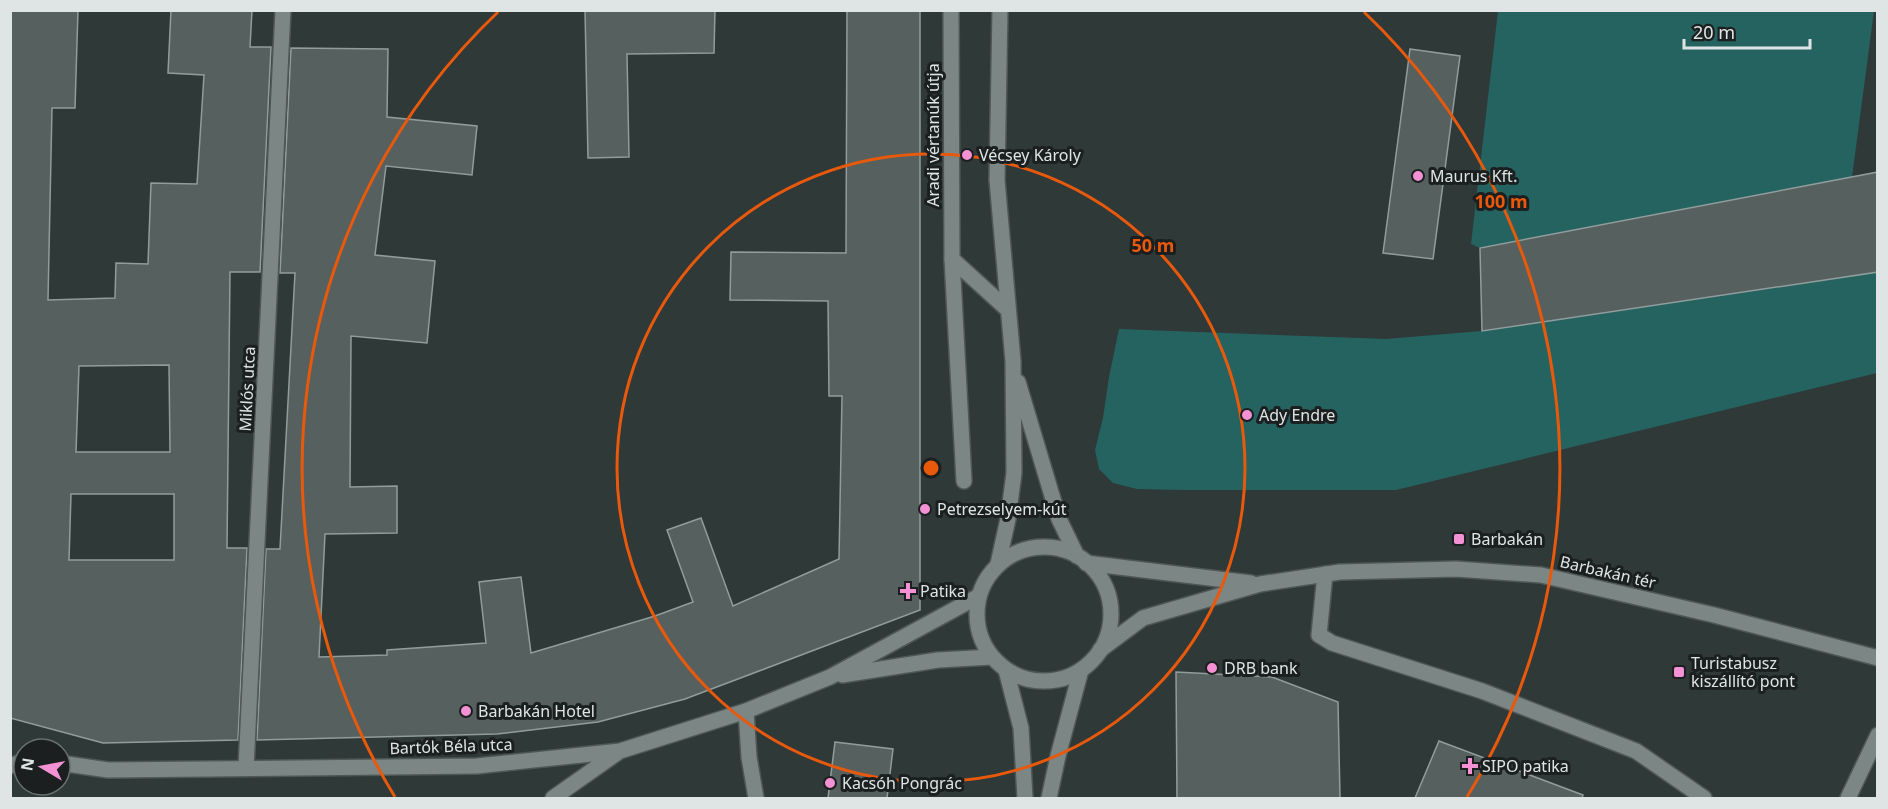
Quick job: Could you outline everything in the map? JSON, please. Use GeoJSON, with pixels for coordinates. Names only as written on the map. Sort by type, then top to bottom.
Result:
{"type":"FeatureCollection","features":[{"type":"Feature","properties":{"kind":"street","name":"Miklós utca"},"geometry":{"type":"LineString","coordinates":[[246,768],[283,10]]}},
{"type":"Feature","properties":{"kind":"street","name":"Aradi vértanúk útja"},"geometry":{"type":"LineString","coordinates":[[951,10],[952,259],[964,481]]}},
{"type":"Feature","properties":{"kind":"street"},"geometry":{"type":"LineString","coordinates":[[998,564],[1008,519],[1014,473],[1013,362],[997,180],[1000,10]]}},
{"type":"Feature","properties":{"kind":"street"},"geometry":{"type":"LineString","coordinates":[[952,259],[1007,309]]}},
{"type":"Feature","properties":{"kind":"street"},"geometry":{"type":"LineString","coordinates":[[1013,362],[1059,519],[1082,559],[1100,577],[1108,594],[1111,614],[1108,633],[1100,650],[1081,670],[1063,678],[1044,681],[1024,678],[1006,670],[992,657],[981,639],[977,618],[979,596],[986,579],[998,564],[1016,553],[1037,547],[1058,548],[1082,559]]}},
{"type":"Feature","properties":{"kind":"street","name":"Barbakán tér"},"geometry":{"type":"LineString","coordinates":[[1082,559],[1260,584]]}},
{"type":"Feature","properties":{"kind":"street","name":"Barbakán tér"},"geometry":{"type":"LineString","coordinates":[[1100,650],[1143,618],[1260,584],[1340,572],[1456,569],[1541,575],[1714,615],[1878,658]]}},
{"type":"Feature","properties":{"kind":"street"},"geometry":{"type":"LineString","coordinates":[[1325,574],[1319,635],[1332,643],[1482,691],[1636,751],[1704,798]]}},
{"type":"Feature","properties":{"kind":"street","name":"Bartók Béla utca"},"geometry":{"type":"LineString","coordinates":[[72,765],[108,770],[477,766],[620,751],[746,711],[830,677],[979,596]]}},
{"type":"Feature","properties":{"kind":"street","name":"Bartók Béla utca"},"geometry":{"type":"LineString","coordinates":[[830,677],[938,660],[992,657]]}},
{"type":"Feature","properties":{"kind":"street"},"geometry":{"type":"LineString","coordinates":[[1006,670],[1021,728],[1025,798]]}},
{"type":"Feature","properties":{"kind":"street"},"geometry":{"type":"LineString","coordinates":[[1049,798],[1081,670]]}},
{"type":"Feature","properties":{"kind":"street"},"geometry":{"type":"LineString","coordinates":[[746,711],[749,757],[756,798]]}},
{"type":"Feature","properties":{"kind":"street"},"geometry":{"type":"LineString","coordinates":[[1848,798],[1878,735]]}},
{"type":"Feature","properties":{"kind":"street"},"geometry":{"type":"LineString","coordinates":[[553,798],[620,751]]}},
{"type":"Feature","properties":{"kind":"shaded area"},"geometry":{"type":"Polygon","coordinates":[[[1498,11],[1874,11],[1852,177],[1480,248],[1471,244],[1498,11]]]}},
{"type":"Feature","properties":{"kind":"shaded area"},"geometry":{"type":"Polygon","coordinates":[[[1877,272],[1877,373],[1396,490],[1137,489],[1113,483],[1099,469],[1095,450],[1119,329],[1386,339],[1482,331],[1877,272]]]}},
{"type":"Feature","properties":{"kind":"building"},"geometry":{"type":"Polygon","coordinates":[[[10,10],[78,10],[75,108],[52,108],[48,300],[115,298],[116,263],[148,264],[151,183],[197,184],[204,75],[168,73],[171,10],[252,10],[250,47],[271,47],[260,272],[230,272],[227,548],[247,548],[238,740],[103,743],[10,718],[10,10]],[[169,365],[79,366],[76,452],[170,452],[169,365]],[[71,494],[69,560],[174,560],[174,494],[71,494]]]}},
{"type":"Feature","properties":{"kind":"building"},"geometry":{"type":"Polygon","coordinates":[[[585,10],[715,10],[714,53],[627,54],[629,157],[588,158],[585,10]]]}},
{"type":"Feature","properties":{"kind":"building"},"geometry":{"type":"Polygon","coordinates":[[[847,10],[920,10],[920,610],[685,699],[598,722],[497,734],[257,740],[266,549],[280,549],[295,273],[280,273],[291,48],[388,49],[387,117],[477,126],[472,175],[386,166],[375,255],[435,261],[427,343],[351,336],[350,487],[397,486],[397,533],[325,534],[319,657],[387,655],[387,650],[486,643],[479,582],[521,577],[531,653],[655,616],[693,602],[667,530],[701,518],[733,606],[839,559],[842,396],[829,396],[828,301],[730,300],[731,252],[846,253],[847,10]]]}},
{"type":"Feature","properties":{"kind":"building","name":"Maurus Kft."},"geometry":{"type":"Polygon","coordinates":[[[1410,49],[1460,56],[1433,259],[1383,253],[1410,49]]]}},
{"type":"Feature","properties":{"kind":"building"},"geometry":{"type":"Polygon","coordinates":[[[1878,172],[1878,272],[1482,331],[1480,248],[1878,172]]]}},
{"type":"Feature","properties":{"kind":"building"},"geometry":{"type":"Polygon","coordinates":[[[1176,672],[1272,677],[1338,702],[1340,798],[1177,798],[1176,672]]]}},
{"type":"Feature","properties":{"kind":"building"},"geometry":{"type":"Polygon","coordinates":[[[1439,741],[1583,795],[1582,798],[1415,798],[1439,741]]]}},
{"type":"Feature","properties":{"kind":"building"},"geometry":{"type":"Polygon","coordinates":[[[835,742],[893,749],[887,798],[828,798],[835,742]]]}},
{"type":"Feature","properties":{"kind":"place","name":"Vécsey Károly"},"geometry":{"type":"Point","coordinates":[967,155]}},
{"type":"Feature","properties":{"kind":"place","name":"Maurus Kft."},"geometry":{"type":"Point","coordinates":[1418,176]}},
{"type":"Feature","properties":{"kind":"place","name":"Ady Endre"},"geometry":{"type":"Point","coordinates":[1247,415]}},
{"type":"Feature","properties":{"kind":"place","name":"Petrezselyem-kút"},"geometry":{"type":"Point","coordinates":[925,509]}},
{"type":"Feature","properties":{"kind":"place","name":"Barbakán"},"geometry":{"type":"Point","coordinates":[1459,539]}},
{"type":"Feature","properties":{"kind":"place","name":"Patika"},"geometry":{"type":"Point","coordinates":[908,591]}},
{"type":"Feature","properties":{"kind":"place","name":"DRB bank"},"geometry":{"type":"Point","coordinates":[1212,668]}},
{"type":"Feature","properties":{"kind":"place","name":"Turistabusz kiszállító pont"},"geometry":{"type":"Point","coordinates":[1679,672]}},
{"type":"Feature","properties":{"kind":"place","name":"Barbakán Hotel"},"geometry":{"type":"Point","coordinates":[466,711]}},
{"type":"Feature","properties":{"kind":"place","name":"SIPO patika"},"geometry":{"type":"Point","coordinates":[1470,766]}},
{"type":"Feature","properties":{"kind":"place","name":"Kacsóh Pongrác"},"geometry":{"type":"Point","coordinates":[830,783]}}]}
